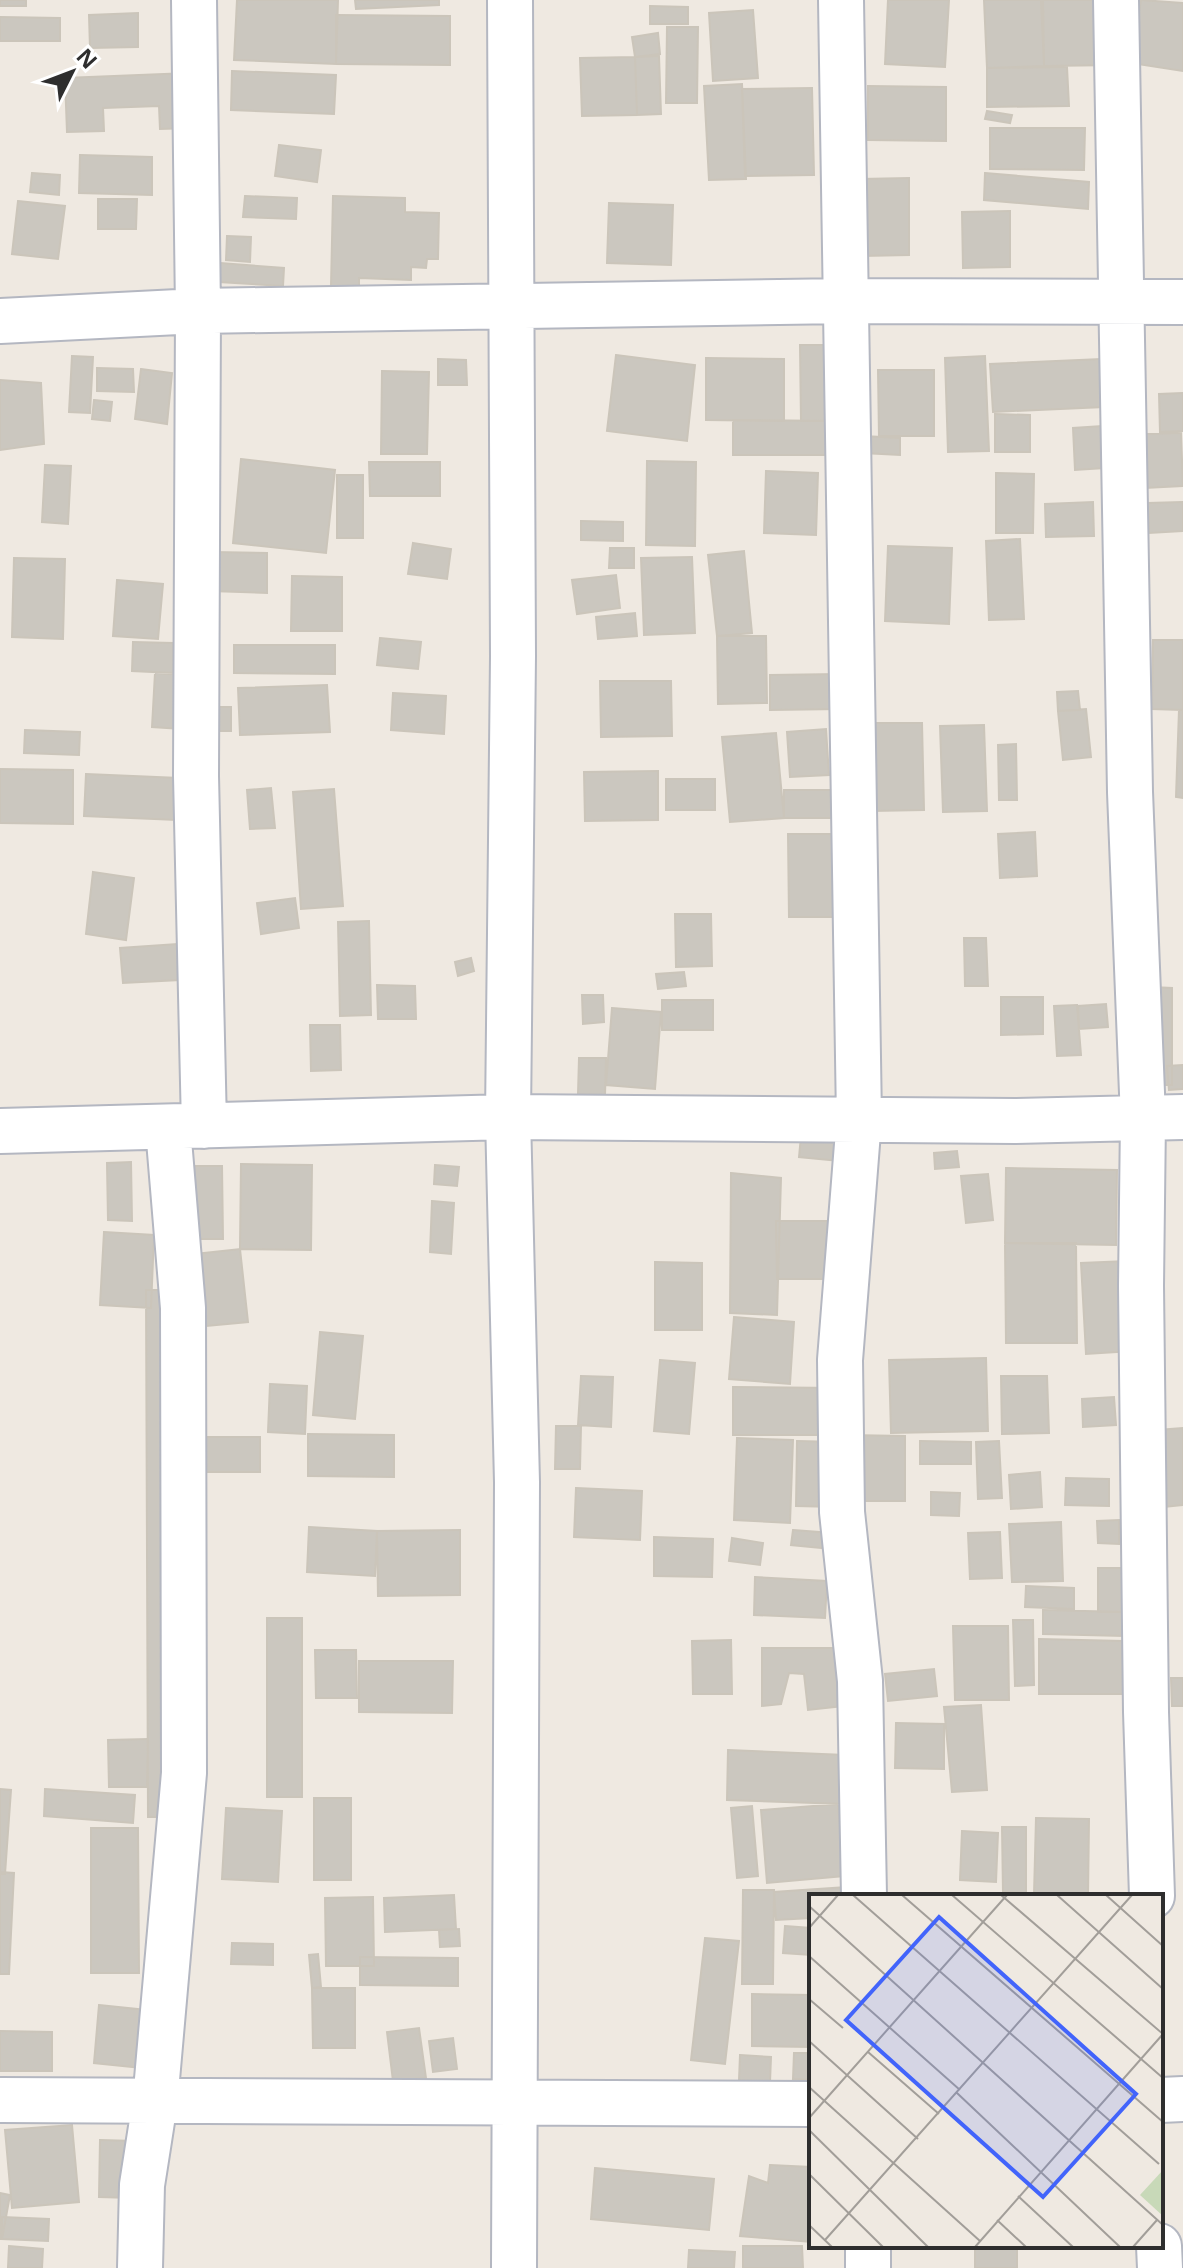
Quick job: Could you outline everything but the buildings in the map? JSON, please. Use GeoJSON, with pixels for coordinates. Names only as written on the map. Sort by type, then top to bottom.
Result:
{"type":"FeatureCollection","features":[{"type":"Feature","properties":{"kind":"street"},"geometry":{"type":"LineString","coordinates":[[140,2268],[142,2185],[155,2102],[184,1773],[183,1308],[196,776],[198,311],[194,0]]}},
{"type":"Feature","properties":{"kind":"street"},"geometry":{"type":"LineString","coordinates":[[510,0],[513,656],[508,1117],[517,1482],[514,2268]]}},
{"type":"Feature","properties":{"kind":"street"},"geometry":{"type":"LineString","coordinates":[[841,0],[859,1119],[840,1360],[842,1512],[860,1681],[864,1894]]}},
{"type":"Feature","properties":{"kind":"street"},"geometry":{"type":"LineString","coordinates":[[1116,0],[1130,792],[1163,1118],[1141,1286],[1146,1712],[1152,1894]]}},
{"type":"Feature","properties":{"kind":"street"},"geometry":{"type":"LineString","coordinates":[[0,321],[198,311],[846,301],[1183,302]]}},
{"type":"Feature","properties":{"kind":"street"},"geometry":{"type":"LineString","coordinates":[[0,1131],[508,1117],[1015,1121],[1163,1118]]}},
{"type":"Feature","properties":{"kind":"street"},"geometry":{"type":"LineString","coordinates":[[1163,2100],[1183,2099]]}},
{"type":"Feature","properties":{"kind":"street"},"geometry":{"type":"LineString","coordinates":[[0,2100],[809,2104]]}},
{"type":"Feature","properties":{"kind":"street"},"geometry":{"type":"LineString","coordinates":[[1159,2248],[1160,2268]]}}]}
